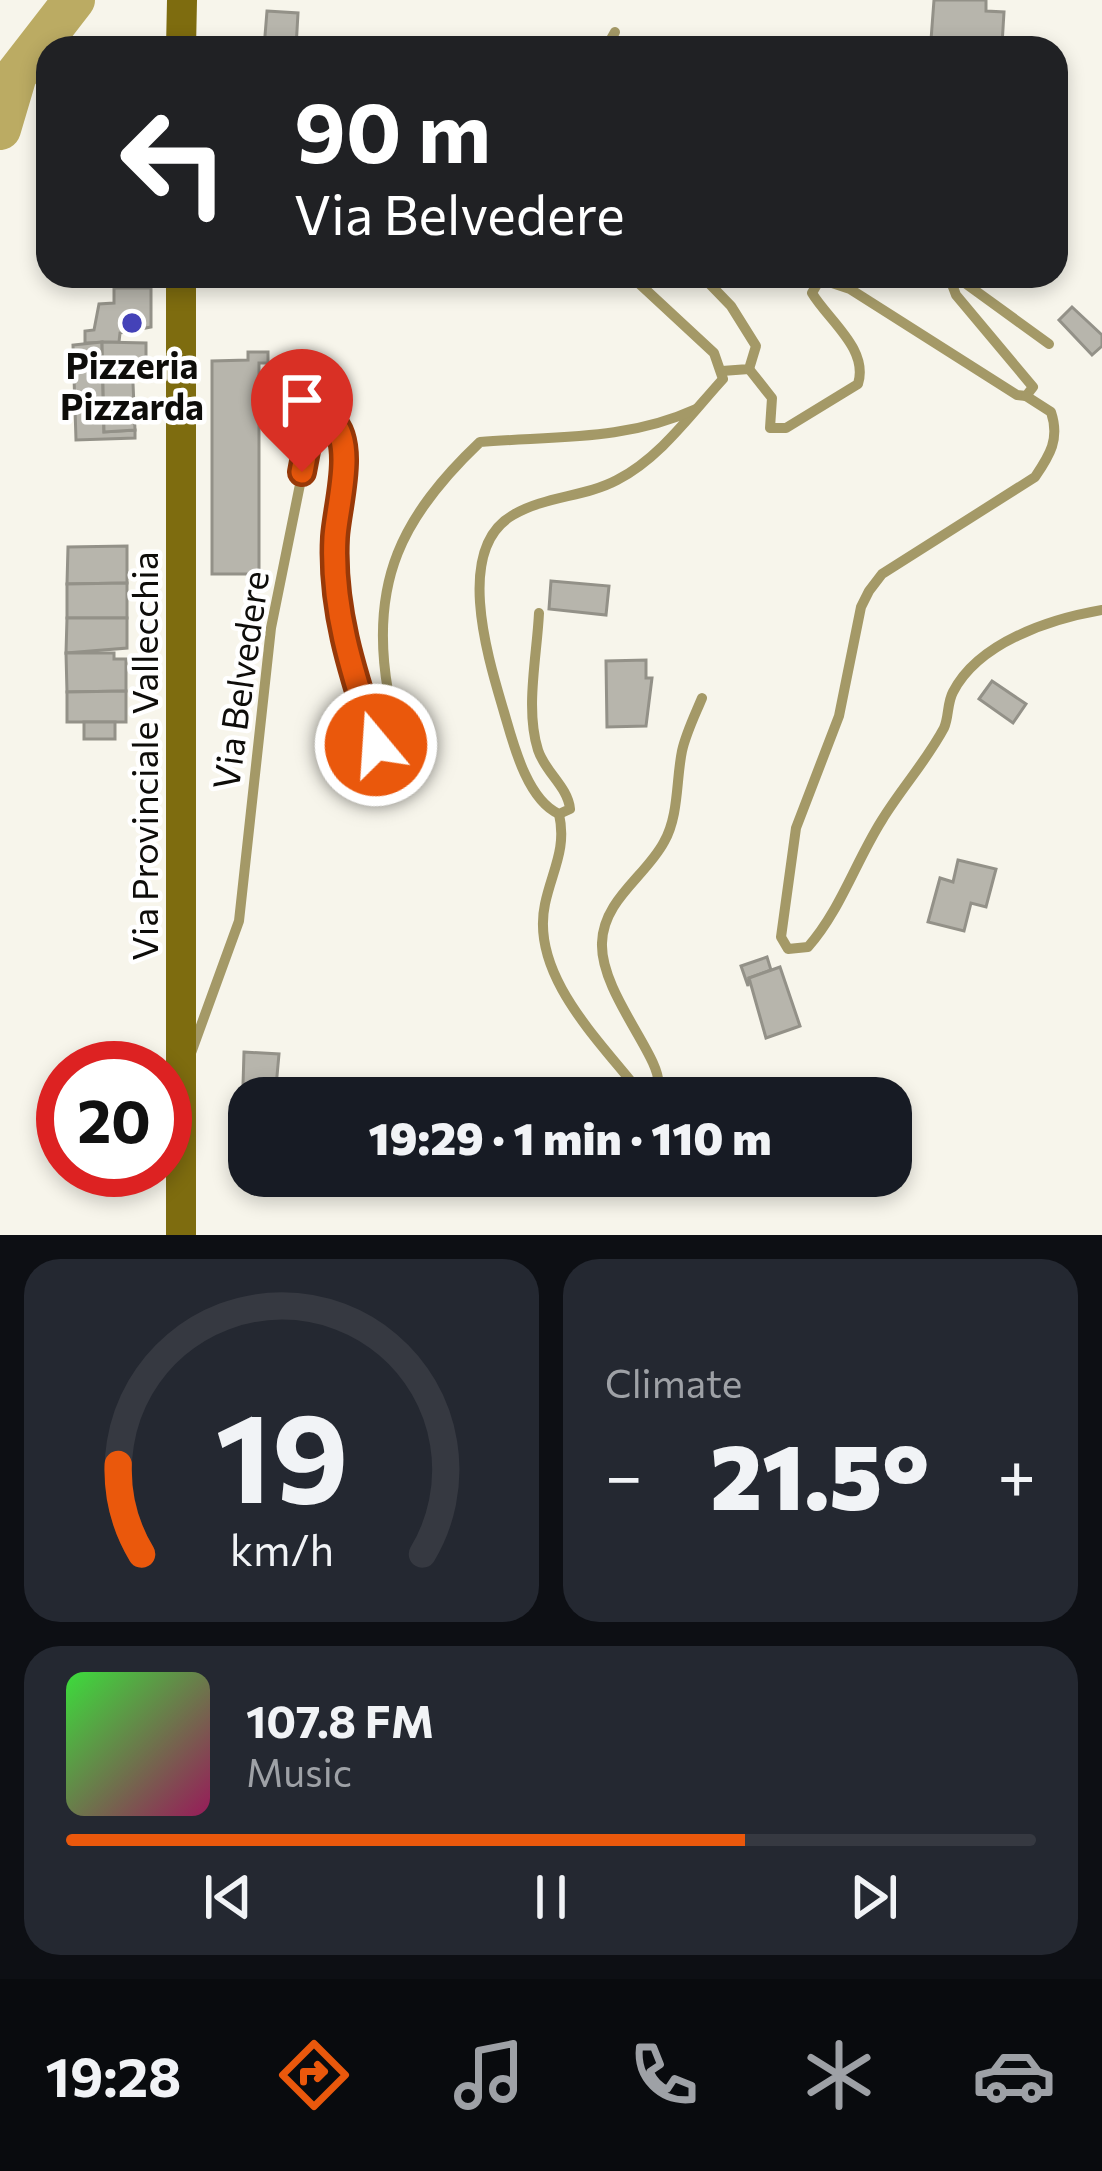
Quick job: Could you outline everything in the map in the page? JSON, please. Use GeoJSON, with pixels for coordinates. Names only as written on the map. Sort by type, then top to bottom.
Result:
{"type":"FeatureCollection","features":[{"type":"Feature","properties":{"kind":"main road"},"geometry":{"type":"LineString","coordinates":[[181,36],[182,0]]}},
{"type":"Feature","properties":{"kind":"main road","name":"Via Provinciale Vallecchia"},"geometry":{"type":"LineString","coordinates":[[181,288],[182,1041]]}},
{"type":"Feature","properties":{"kind":"main road","name":"Via Provinciale Vallecchia"},"geometry":{"type":"LineString","coordinates":[[181,1197],[181,1235]]}},
{"type":"Feature","properties":{"kind":"lane"},"geometry":{"type":"LineString","coordinates":[[613,36],[615,32]]}},
{"type":"Feature","properties":{"kind":"lane"},"geometry":{"type":"LineString","coordinates":[[559,814],[542,802],[514,748],[485,650],[481,562],[498,526],[512,515],[616,481],[664,444],[723,379],[714,353],[645,288]]}},
{"type":"Feature","properties":{"kind":"lane"},"geometry":{"type":"LineString","coordinates":[[712,288],[751,332],[756,346],[749,369]]}},
{"type":"Feature","properties":{"kind":"lane"},"geometry":{"type":"LineString","coordinates":[[749,369],[772,398],[770,428],[786,428],[858,384],[860,366],[813,288]]}},
{"type":"Feature","properties":{"kind":"lane"},"geometry":{"type":"LineString","coordinates":[[841,288],[1051,412],[1055,433],[1052,453],[1035,477],[882,574],[861,607],[838,716],[796,829],[781,937],[788,949],[808,947],[823,931],[882,820],[945,726],[953,691],[972,668],[1003,644],[1043,625],[1102,610]]}},
{"type":"Feature","properties":{"kind":"lane"},"geometry":{"type":"LineString","coordinates":[[953,288],[1026,376],[1033,390],[1026,396]]}},
{"type":"Feature","properties":{"kind":"lane"},"geometry":{"type":"LineString","coordinates":[[972,288],[1049,344]]}},
{"type":"Feature","properties":{"kind":"lane"},"geometry":{"type":"LineString","coordinates":[[722,371],[749,369]]}},
{"type":"Feature","properties":{"kind":"lane","name":"Via Belvedere"},"geometry":{"type":"LineString","coordinates":[[192,1051],[239,920],[271,628],[310,430],[321,420],[338,427],[344,455],[334,544],[337,607],[383,775],[399,788],[405,782],[405,756],[387,687],[383,597],[390,567],[416,513],[443,477],[480,442],[592,438],[663,424],[696,409]]}},
{"type":"Feature","properties":{"kind":"lane"},"geometry":{"type":"LineString","coordinates":[[538,613],[534,725],[538,752],[568,797],[570,809],[559,814]]}},
{"type":"Feature","properties":{"kind":"lane"},"geometry":{"type":"LineString","coordinates":[[559,814],[562,851],[544,908],[543,939],[553,974],[638,1090],[651,1092],[660,1082],[659,1073],[604,976],[602,942],[605,921],[671,827],[683,745],[702,698]]}},
{"type":"Feature","properties":{"kind":"building"},"geometry":{"type":"Polygon","coordinates":[[[934,0],[986,0],[986,11],[1004,12],[1003,36],[931,36],[934,0]]]}},
{"type":"Feature","properties":{"kind":"building"},"geometry":{"type":"Polygon","coordinates":[[[267,11],[298,13],[297,36],[265,36],[267,11]]]}},
{"type":"Feature","properties":{"kind":"building"},"geometry":{"type":"Polygon","coordinates":[[[114,288],[151,288],[151,327],[120,333],[119,342],[85,343],[85,331],[94,330],[99,304],[114,303],[114,288]]]}},
{"type":"Feature","properties":{"kind":"building"},"geometry":{"type":"Polygon","coordinates":[[[1072,307],[1102,335],[1102,346],[1092,355],[1059,320],[1072,307]]]}},
{"type":"Feature","properties":{"kind":"building"},"geometry":{"type":"Polygon","coordinates":[[[102,342],[104,432],[135,430],[135,438],[76,440],[73,345],[102,342]]]}},
{"type":"Feature","properties":{"kind":"building"},"geometry":{"type":"Polygon","coordinates":[[[102,342],[146,343],[146,359],[132,360],[135,430],[104,432],[102,342]]]}},
{"type":"Feature","properties":{"kind":"building"},"geometry":{"type":"Polygon","coordinates":[[[248,352],[268,352],[268,363],[259,363],[259,574],[212,574],[212,361],[248,360],[248,352]]]}},
{"type":"Feature","properties":{"kind":"building"},"geometry":{"type":"Polygon","coordinates":[[[127,546],[127,583],[67,584],[68,547],[127,546]]]}},
{"type":"Feature","properties":{"kind":"building"},"geometry":{"type":"Polygon","coordinates":[[[551,581],[609,586],[606,615],[549,609],[551,581]]]}},
{"type":"Feature","properties":{"kind":"building"},"geometry":{"type":"Polygon","coordinates":[[[127,583],[127,618],[67,618],[67,584],[127,583]]]}},
{"type":"Feature","properties":{"kind":"building"},"geometry":{"type":"Polygon","coordinates":[[[67,618],[127,618],[127,648],[66,653],[67,618]]]}},
{"type":"Feature","properties":{"kind":"building"},"geometry":{"type":"Polygon","coordinates":[[[66,653],[114,653],[114,659],[126,659],[126,691],[67,692],[66,653]]]}},
{"type":"Feature","properties":{"kind":"building"},"geometry":{"type":"Polygon","coordinates":[[[646,660],[646,678],[652,678],[646,726],[607,727],[606,661],[646,660]]]}},
{"type":"Feature","properties":{"kind":"building"},"geometry":{"type":"Polygon","coordinates":[[[992,681],[1026,704],[1013,723],[979,699],[992,681]]]}},
{"type":"Feature","properties":{"kind":"building"},"geometry":{"type":"Polygon","coordinates":[[[126,691],[126,722],[67,722],[67,692],[126,691]]]}},
{"type":"Feature","properties":{"kind":"building"},"geometry":{"type":"Polygon","coordinates":[[[84,722],[115,722],[115,739],[84,739],[84,722]]]}},
{"type":"Feature","properties":{"kind":"building"},"geometry":{"type":"Polygon","coordinates":[[[958,860],[996,869],[986,907],[971,903],[964,931],[928,922],[940,878],[953,882],[958,860]]]}},
{"type":"Feature","properties":{"kind":"building"},"geometry":{"type":"Polygon","coordinates":[[[767,957],[771,970],[749,978],[748,986],[741,966],[767,957]]]}},
{"type":"Feature","properties":{"kind":"building"},"geometry":{"type":"Polygon","coordinates":[[[780,967],[800,1026],[766,1038],[749,978],[780,967]]]}},
{"type":"Feature","properties":{"kind":"building"},"geometry":{"type":"Polygon","coordinates":[[[244,1052],[279,1054],[277,1077],[243,1077],[244,1052]]]}},
{"type":"Feature","properties":{"kind":"waterway"},"geometry":{"type":"LineString","coordinates":[[46,36],[74,0]]}},
{"type":"Feature","properties":{"kind":"waterway"},"geometry":{"type":"LineString","coordinates":[[0,129],[16,75],[36,49]]}},
{"type":"Feature","properties":{"kind":"place","name":"Pizzeria Pizzarda"},"geometry":{"type":"Point","coordinates":[132,323]}},
{"type":"Feature","properties":{"kind":"route"},"geometry":{"type":"LineString","coordinates":[[302,472],[310,430],[321,420],[332,421],[338,427],[344,455],[334,544],[337,607],[376,745]]}}]}
